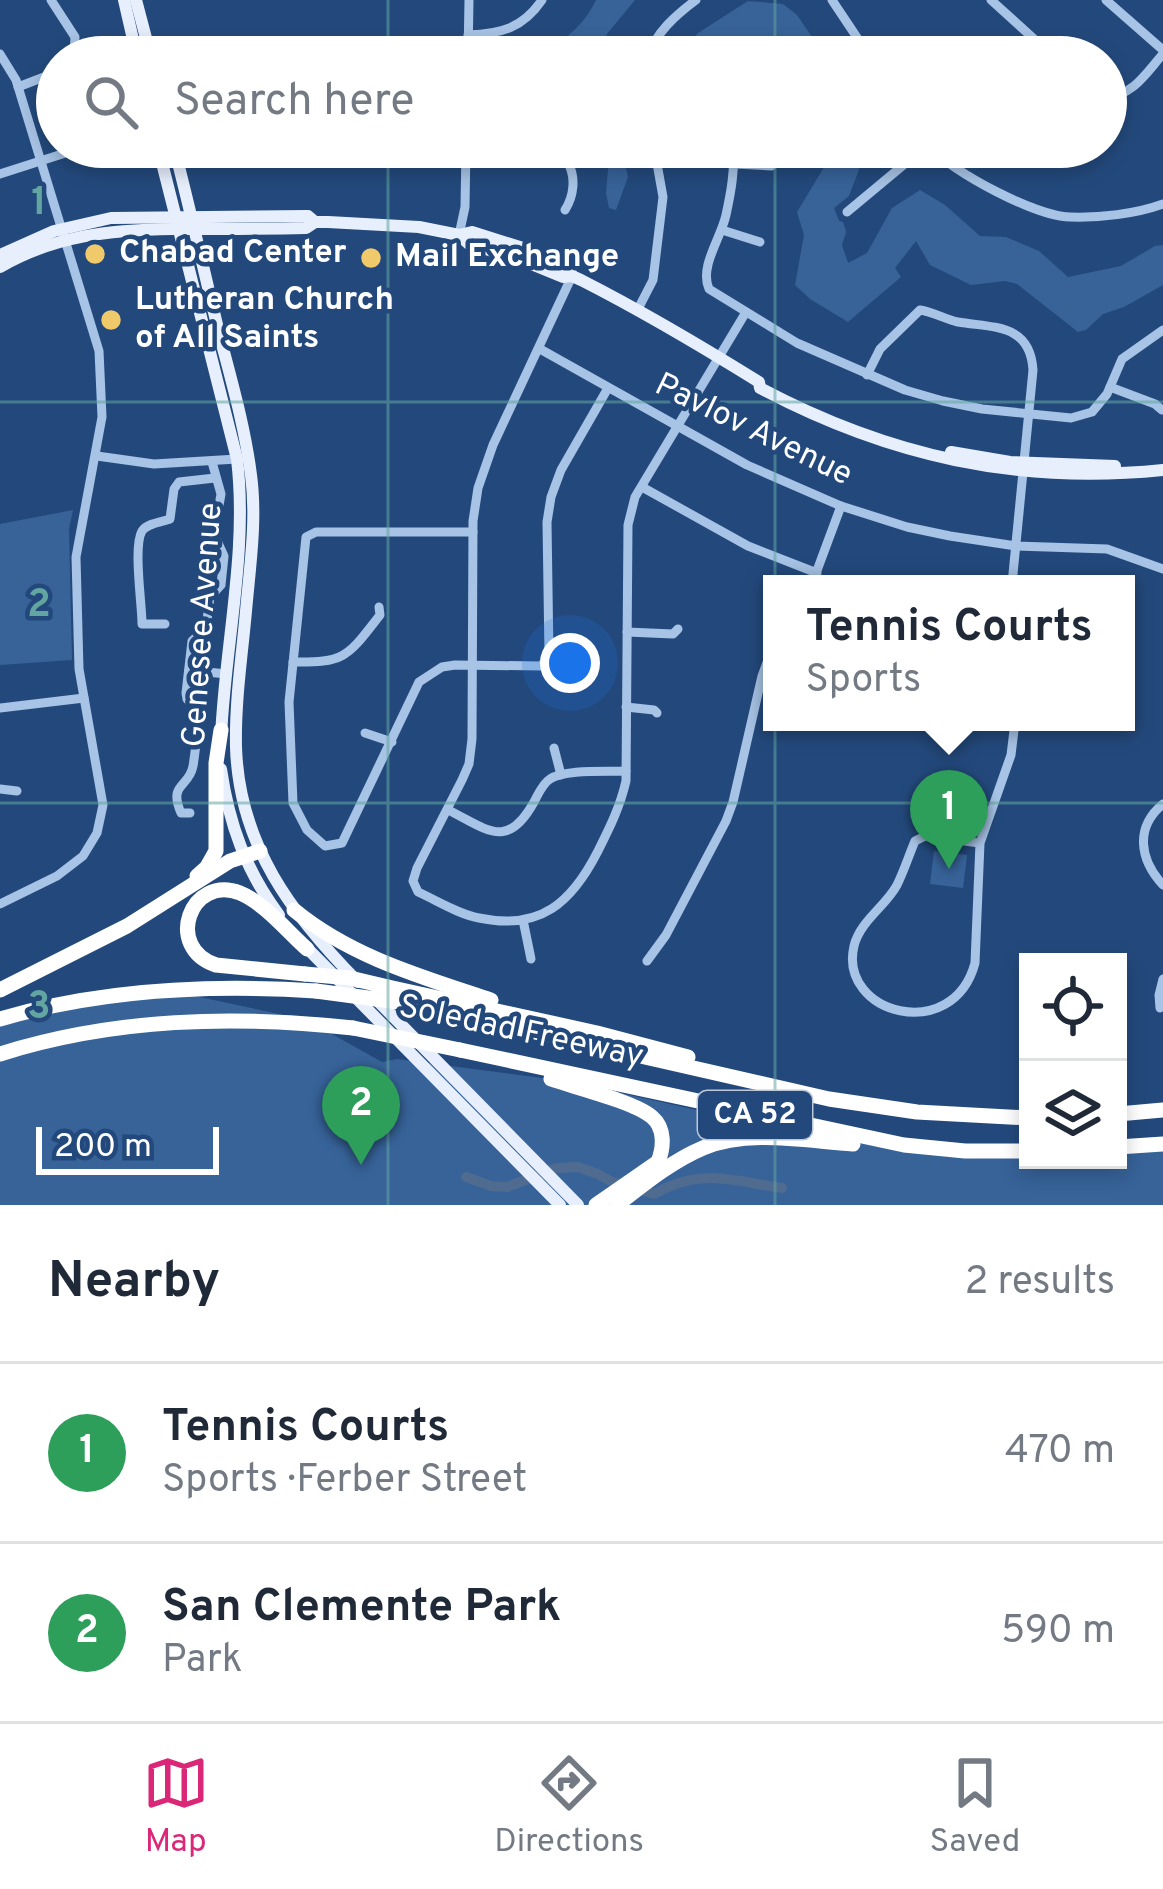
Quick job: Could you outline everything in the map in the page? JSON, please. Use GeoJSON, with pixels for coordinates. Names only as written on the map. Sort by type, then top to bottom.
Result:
{"type":"FeatureCollection","features":[{"type":"Feature","properties":{"kind":"highway"},"geometry":{"type":"LineString","coordinates":[[186,888],[216,850],[216,763],[221,730]]}},
{"type":"Feature","properties":{"kind":"highway"},"geometry":{"type":"LineString","coordinates":[[0,990],[127,926],[230,862],[252,854]]}},
{"type":"Feature","properties":{"kind":"highway"},"geometry":{"type":"LineString","coordinates":[[307,949],[256,902],[227,890],[212,891],[202,898],[187,920],[190,942],[206,962],[350,978],[597,1034],[829,1099]]}},
{"type":"Feature","properties":{"kind":"highway"},"geometry":{"type":"LineString","coordinates":[[294,910],[334,940],[372,957],[597,1034]]}},
{"type":"Feature","properties":{"kind":"highway","name":"Soledad Freeway"},"geometry":{"type":"LineString","coordinates":[[0,1019],[144,992],[213,987],[316,991],[413,1004],[829,1099],[917,1112],[1019,1118]]}},
{"type":"Feature","properties":{"kind":"highway","name":"Soledad Freeway"},"geometry":{"type":"LineString","coordinates":[[0,1054],[102,1030],[190,1021],[286,1021],[352,1028],[904,1145],[1019,1151]]}},
{"type":"Feature","properties":{"kind":"highway"},"geometry":{"type":"LineString","coordinates":[[486,1056],[652,1117],[661,1130],[658,1162],[607,1203]]}},
{"type":"Feature","properties":{"kind":"highway"},"geometry":{"type":"LineString","coordinates":[[1127,1113],[1163,1110]]}},
{"type":"Feature","properties":{"kind":"highway"},"geometry":{"type":"LineString","coordinates":[[607,1203],[690,1155],[730,1140],[904,1145]]}},
{"type":"Feature","properties":{"kind":"highway"},"geometry":{"type":"LineString","coordinates":[[1127,1146],[1163,1144]]}},
{"type":"Feature","properties":{"kind":"main road"},"geometry":{"type":"LineString","coordinates":[[124,0],[132,36]]}},
{"type":"Feature","properties":{"kind":"main road"},"geometry":{"type":"LineString","coordinates":[[136,0],[146,36]]}},
{"type":"Feature","properties":{"kind":"main road","name":"Genesee Avenue"},"geometry":{"type":"LineString","coordinates":[[165,168],[251,476],[254,526],[221,730],[221,771],[231,824],[323,946],[532,1156],[565,1202]]}},
{"type":"Feature","properties":{"kind":"main road","name":"Genesee Avenue"},"geometry":{"type":"LineString","coordinates":[[177,168],[184,223],[241,489],[233,676],[236,752],[263,894],[307,949],[517,1161],[565,1202]]}},
{"type":"Feature","properties":{"kind":"main road"},"geometry":{"type":"LineString","coordinates":[[0,255],[64,233],[308,216],[315,222],[370,223],[459,235],[469,244],[563,277],[572,276],[638,309],[789,404],[862,435],[973,466],[1163,467]]}},
{"type":"Feature","properties":{"kind":"main road"},"geometry":{"type":"LineString","coordinates":[[0,267],[64,233]]}},
{"type":"Feature","properties":{"kind":"street"},"geometry":{"type":"LineString","coordinates":[[51,0],[75,36]]}},
{"type":"Feature","properties":{"kind":"street"},"geometry":{"type":"LineString","coordinates":[[469,0],[468,35],[518,26],[542,0]]}},
{"type":"Feature","properties":{"kind":"street"},"geometry":{"type":"LineString","coordinates":[[659,36],[696,0]]}},
{"type":"Feature","properties":{"kind":"street"},"geometry":{"type":"LineString","coordinates":[[832,0],[856,36]]}},
{"type":"Feature","properties":{"kind":"street"},"geometry":{"type":"LineString","coordinates":[[991,0],[1031,36]]}},
{"type":"Feature","properties":{"kind":"street"},"geometry":{"type":"LineString","coordinates":[[1106,0],[1163,52],[1127,92]]}},
{"type":"Feature","properties":{"kind":"street"},"geometry":{"type":"LineString","coordinates":[[142,22],[159,19]]}},
{"type":"Feature","properties":{"kind":"street"},"geometry":{"type":"LineString","coordinates":[[0,54],[19,87],[36,145]]}},
{"type":"Feature","properties":{"kind":"street"},"geometry":{"type":"LineString","coordinates":[[19,87],[36,80]]}},
{"type":"Feature","properties":{"kind":"street"},"geometry":{"type":"LineString","coordinates":[[0,174],[36,160]]}},
{"type":"Feature","properties":{"kind":"street"},"geometry":{"type":"LineString","coordinates":[[0,904],[57,876],[83,856],[97,833],[103,805],[79,669],[76,557],[97,456],[103,391],[99,351],[43,168]]}},
{"type":"Feature","properties":{"kind":"street"},"geometry":{"type":"LineString","coordinates":[[459,235],[466,168]]}},
{"type":"Feature","properties":{"kind":"street"},"geometry":{"type":"LineString","coordinates":[[565,210],[571,200],[571,168]]}},
{"type":"Feature","properties":{"kind":"street"},"geometry":{"type":"LineString","coordinates":[[638,309],[653,280],[656,223],[663,196],[658,168]]}},
{"type":"Feature","properties":{"kind":"street"},"geometry":{"type":"LineString","coordinates":[[734,168],[722,230],[705,274],[709,290],[797,344],[867,375],[944,401],[1071,418],[1100,404],[1123,358],[1163,330]]}},
{"type":"Feature","properties":{"kind":"street"},"geometry":{"type":"LineString","coordinates":[[847,212],[901,168]]}},
{"type":"Feature","properties":{"kind":"street"},"geometry":{"type":"LineString","coordinates":[[954,168],[1036,209],[1064,217],[1138,211],[1163,204]]}},
{"type":"Feature","properties":{"kind":"street"},"geometry":{"type":"LineString","coordinates":[[722,230],[760,242]]}},
{"type":"Feature","properties":{"kind":"street"},"geometry":{"type":"LineString","coordinates":[[572,276],[493,445],[478,488],[472,532],[469,764],[413,881],[418,892],[479,918],[523,920],[560,904],[583,880],[620,808],[626,771],[628,525],[635,497],[746,312]]}},
{"type":"Feature","properties":{"kind":"street"},"geometry":{"type":"LineString","coordinates":[[867,375],[880,349],[920,310],[953,321],[1006,328],[1024,343],[1032,360],[1013,575]]}},
{"type":"Feature","properties":{"kind":"street","name":"Pavlov Avenue"},"geometry":{"type":"LineString","coordinates":[[540,349],[747,465],[841,506],[907,527],[1016,546],[1107,549],[1163,569]]}},
{"type":"Feature","properties":{"kind":"street"},"geometry":{"type":"LineString","coordinates":[[1110,387],[1162,410]]}},
{"type":"Feature","properties":{"kind":"street"},"geometry":{"type":"LineString","coordinates":[[472,532],[316,532],[304,540],[289,722],[293,803],[307,830],[326,846],[342,843],[419,682],[442,667],[541,666],[549,656],[547,521],[551,497],[561,470],[608,388]]}},
{"type":"Feature","properties":{"kind":"street"},"geometry":{"type":"LineString","coordinates":[[97,456],[154,464],[237,459]]}},
{"type":"Feature","properties":{"kind":"street"},"geometry":{"type":"LineString","coordinates":[[190,813],[181,812],[177,805],[178,788],[193,773],[199,713],[187,698],[192,641],[206,628],[210,597],[221,585],[224,556],[214,534],[221,494],[212,462]]}},
{"type":"Feature","properties":{"kind":"street"},"geometry":{"type":"LineString","coordinates":[[165,624],[142,624],[138,580],[142,532],[170,519],[178,482],[215,478]]}},
{"type":"Feature","properties":{"kind":"street"},"geometry":{"type":"LineString","coordinates":[[642,487],[806,575]]}},
{"type":"Feature","properties":{"kind":"street"},"geometry":{"type":"LineString","coordinates":[[815,575],[841,506]]}},
{"type":"Feature","properties":{"kind":"street"},"geometry":{"type":"LineString","coordinates":[[293,662],[325,663],[345,656],[380,615],[379,607]]}},
{"type":"Feature","properties":{"kind":"street"},"geometry":{"type":"LineString","coordinates":[[627,632],[673,634],[677,629]]}},
{"type":"Feature","properties":{"kind":"street"},"geometry":{"type":"LineString","coordinates":[[189,670],[233,676]]}},
{"type":"Feature","properties":{"kind":"street"},"geometry":{"type":"LineString","coordinates":[[646,961],[726,821],[763,673]]}},
{"type":"Feature","properties":{"kind":"street"},"geometry":{"type":"LineString","coordinates":[[0,708],[83,698]]}},
{"type":"Feature","properties":{"kind":"street"},"geometry":{"type":"LineString","coordinates":[[626,707],[657,713]]}},
{"type":"Feature","properties":{"kind":"street"},"geometry":{"type":"LineString","coordinates":[[980,843],[920,837],[915,841],[897,885],[854,944],[860,985],[889,1008],[924,1012],[948,1004],[972,975],[980,843],[1011,755],[1014,731]]}},
{"type":"Feature","properties":{"kind":"street"},"geometry":{"type":"LineString","coordinates":[[365,733],[392,742]]}},
{"type":"Feature","properties":{"kind":"street"},"geometry":{"type":"LineString","coordinates":[[554,748],[561,775]]}},
{"type":"Feature","properties":{"kind":"street"},"geometry":{"type":"LineString","coordinates":[[448,810],[495,832],[505,832],[521,825],[551,778],[626,771]]}},
{"type":"Feature","properties":{"kind":"street"},"geometry":{"type":"LineString","coordinates":[[0,789],[17,791]]}},
{"type":"Feature","properties":{"kind":"street"},"geometry":{"type":"LineString","coordinates":[[1163,803],[1149,817],[1142,839],[1144,855],[1163,885]]}},
{"type":"Feature","properties":{"kind":"street"},"geometry":{"type":"LineString","coordinates":[[523,920],[531,958]]}},
{"type":"Feature","properties":{"kind":"street"},"geometry":{"type":"LineString","coordinates":[[1160,1008],[1163,979]]}},
{"type":"Feature","properties":{"kind":"shaded area"},"geometry":{"type":"Polygon","coordinates":[[[596,0],[635,0],[606,36],[566,36],[596,0]]]}},
{"type":"Feature","properties":{"kind":"shaded area"},"geometry":{"type":"Polygon","coordinates":[[[748,1],[783,4],[812,36],[696,36],[748,1]]]}},
{"type":"Feature","properties":{"kind":"shaded area"},"geometry":{"type":"Polygon","coordinates":[[[608,168],[626,168],[628,177],[616,210],[609,208],[608,168]]]}},
{"type":"Feature","properties":{"kind":"shaded area"},"geometry":{"type":"Polygon","coordinates":[[[824,168],[860,168],[849,196],[834,208],[846,232],[842,245],[848,263],[867,253],[892,208],[920,190],[980,236],[1006,237],[1039,251],[1068,277],[1121,266],[1163,245],[1163,285],[1103,314],[1078,332],[1017,284],[971,285],[930,265],[916,241],[895,268],[901,277],[848,322],[795,285],[804,235],[797,212],[824,168]]]}},
{"type":"Feature","properties":{"kind":"shaded area"},"geometry":{"type":"Polygon","coordinates":[[[73,510],[69,529],[72,660],[0,665],[0,524],[73,510]]]}},
{"type":"Feature","properties":{"kind":"shaded area"},"geometry":{"type":"Polygon","coordinates":[[[934,851],[967,855],[963,888],[930,884],[934,851]]]}},
{"type":"Feature","properties":{"kind":"shaded area"},"geometry":{"type":"Polygon","coordinates":[[[148,986],[307,1020],[382,1062],[397,1059],[572,1082],[767,1126],[820,1125],[915,1141],[1019,1145],[1019,1169],[1127,1169],[1127,1139],[1163,1137],[1163,1205],[0,1205],[0,1012],[148,986]]]}},
{"type":"Feature","properties":{"kind":"waterway"},"geometry":{"type":"LineString","coordinates":[[466,1177],[507,1187],[557,1168],[578,1167],[654,1194],[702,1178],[782,1188]]}},
{"type":"Feature","properties":{"kind":"place","name":"Chabad Center"},"geometry":{"type":"Point","coordinates":[95,254]}},
{"type":"Feature","properties":{"kind":"place","name":"Mail Exchange"},"geometry":{"type":"Point","coordinates":[371,258]}},
{"type":"Feature","properties":{"kind":"place","name":"Lutheran Church of All Saints"},"geometry":{"type":"Point","coordinates":[111,320]}},
{"type":"Feature","properties":{"kind":"place","name":"Tennis Courts"},"geometry":{"type":"Point","coordinates":[949,869]}},
{"type":"Feature","properties":{"kind":"place","name":"San Clemente Park"},"geometry":{"type":"Point","coordinates":[361,1165]}}]}
